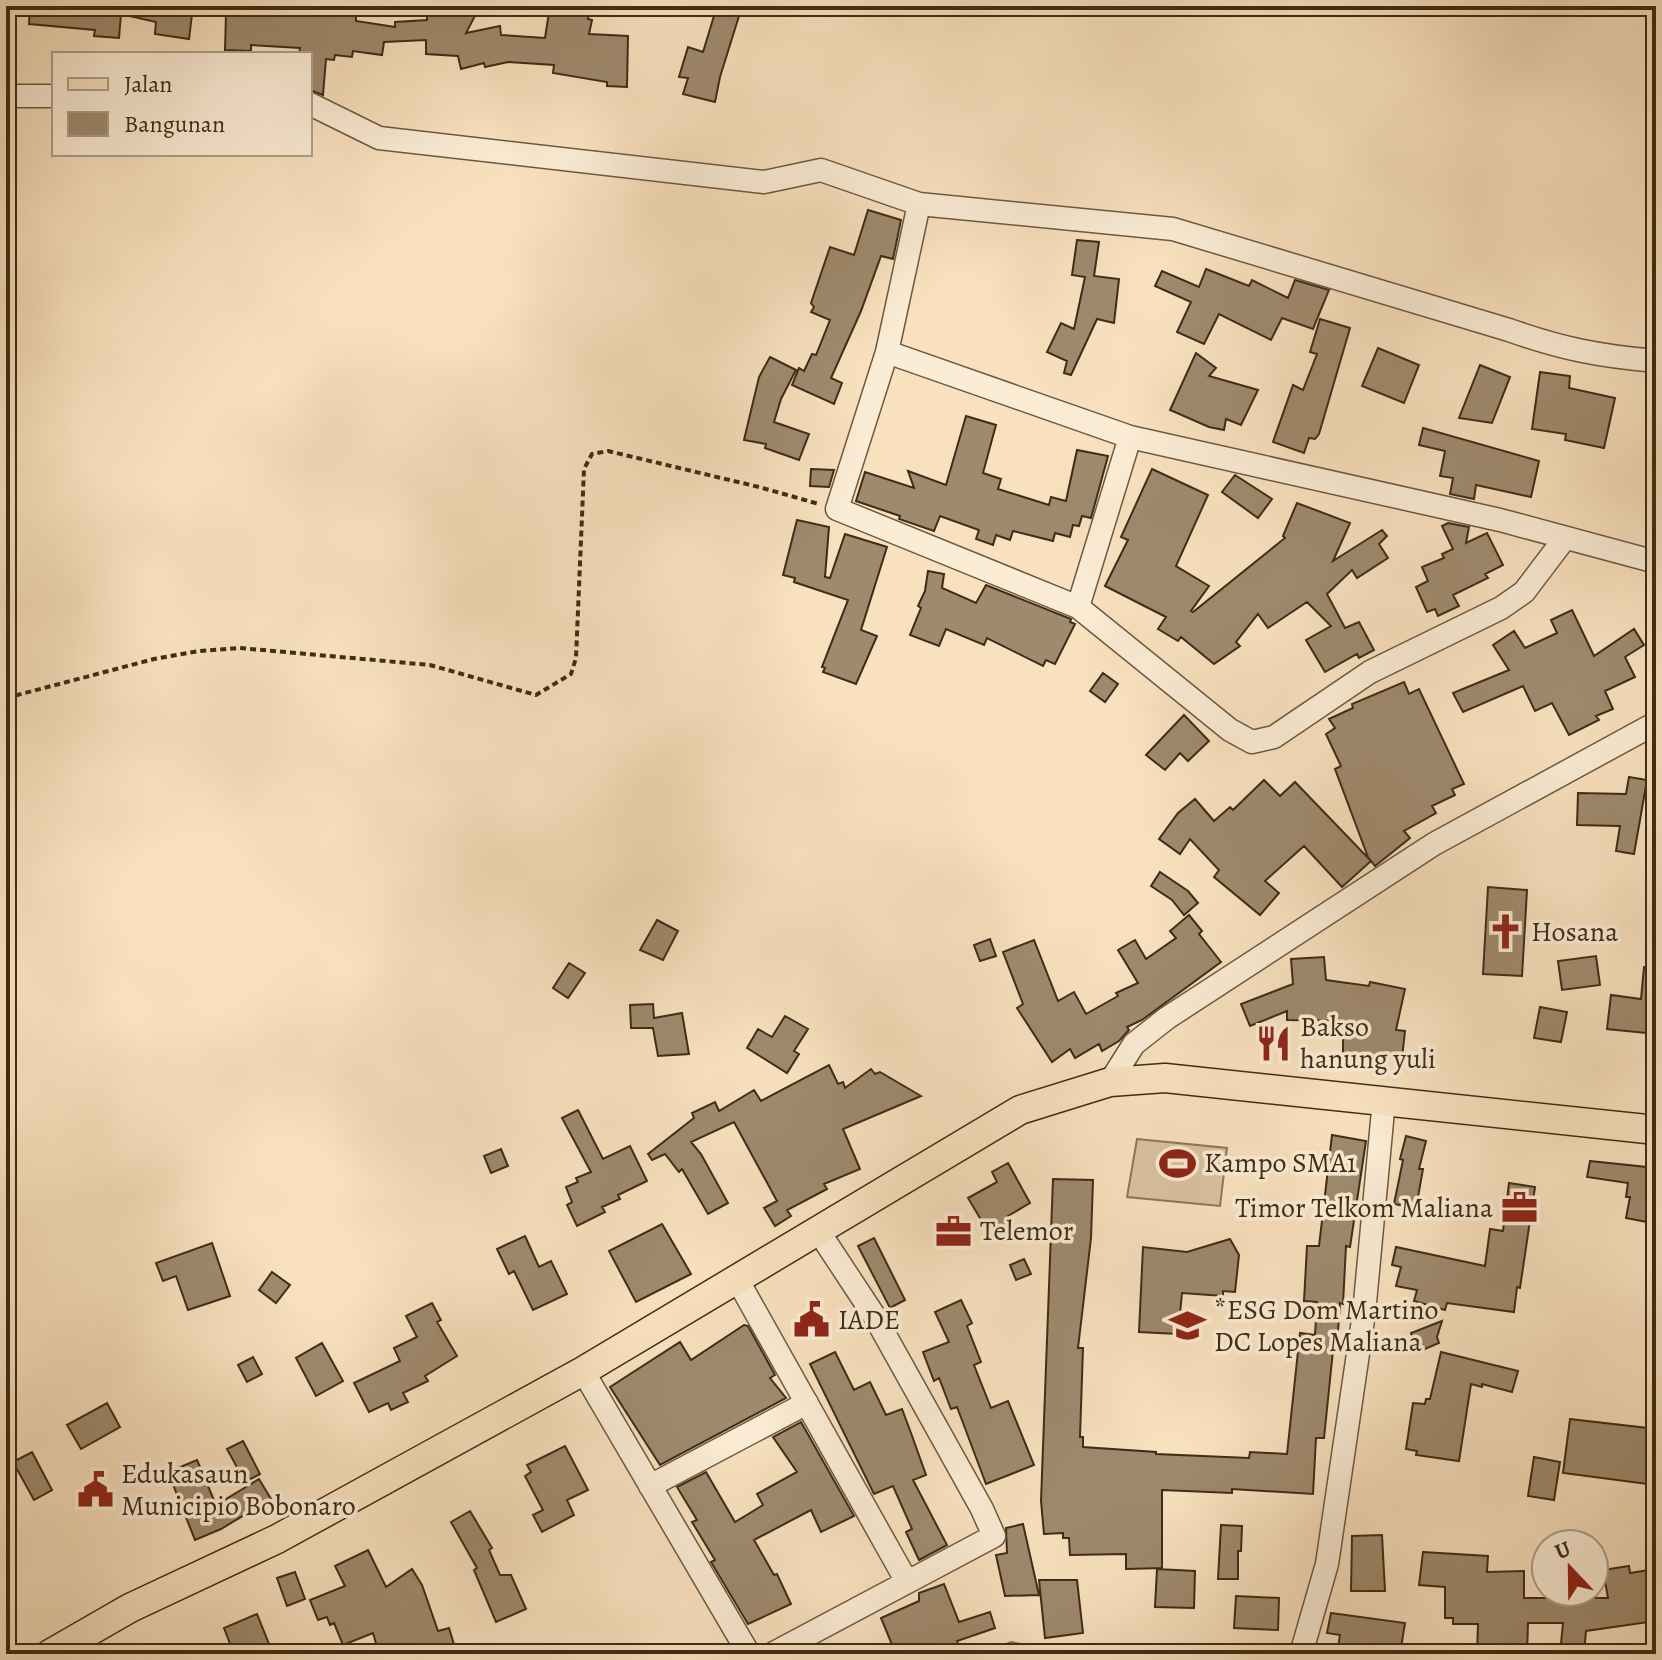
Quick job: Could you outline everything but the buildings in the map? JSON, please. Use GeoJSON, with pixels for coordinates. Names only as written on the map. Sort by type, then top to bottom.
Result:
{"type":"FeatureCollection","features":[{"type":"Feature","properties":{"kind":"main road"},"geometry":{"type":"LineString","coordinates":[[50,1654],[130,1608],[277,1539],[583,1371],[1020,1110],[1110,1082],[1165,1078],[1656,1130]]}},
{"type":"Feature","properties":{"kind":"street"},"geometry":{"type":"LineString","coordinates":[[6,96],[52,96]]}},
{"type":"Feature","properties":{"kind":"street"},"geometry":{"type":"LineString","coordinates":[[312,105],[379,138],[764,182],[821,170],[919,204],[1173,229],[1557,347],[1596,356],[1656,361]]}},
{"type":"Feature","properties":{"kind":"street"},"geometry":{"type":"LineString","coordinates":[[919,204],[887,352],[837,509],[1078,607],[1230,730],[1252,742],[1274,737],[1370,672],[1501,608],[1524,592],[1565,538]]}},
{"type":"Feature","properties":{"kind":"street"},"geometry":{"type":"LineString","coordinates":[[887,352],[1130,437],[1485,517],[1656,562]]}},
{"type":"Feature","properties":{"kind":"street"},"geometry":{"type":"LineString","coordinates":[[1078,607],[1130,437]]}},
{"type":"Feature","properties":{"kind":"street"},"geometry":{"type":"LineString","coordinates":[[1110,1082],[1134,1044],[1167,1018],[1434,844],[1656,723]]}},
{"type":"Feature","properties":{"kind":"street"},"geometry":{"type":"LineString","coordinates":[[1301,1654],[1330,1549],[1364,1313],[1384,1100]]}},
{"type":"Feature","properties":{"kind":"street"},"geometry":{"type":"LineString","coordinates":[[772,1654],[994,1536],[875,1317],[819,1232]]}},
{"type":"Feature","properties":{"kind":"street"},"geometry":{"type":"LineString","coordinates":[[737,1279],[907,1582]]}},
{"type":"Feature","properties":{"kind":"street"},"geometry":{"type":"LineString","coordinates":[[583,1371],[749,1654]]}},
{"type":"Feature","properties":{"kind":"street"},"geometry":{"type":"LineString","coordinates":[[650,1486],[807,1403]]}},
{"type":"Feature","properties":{"kind":"path"},"geometry":{"type":"LineString","coordinates":[[6,698],[154,659],[240,648],[430,665],[536,695],[571,674],[576,658],[584,469],[592,454],[608,451],[837,509]]}},
{"type":"Feature","properties":{"kind":"green space","name":"Kampo SMA1"},"geometry":{"type":"Polygon","coordinates":[[[1137,1139],[1227,1148],[1220,1206],[1127,1197],[1137,1139]]]}},
{"type":"Feature","properties":{"kind":"green space"},"geometry":{"type":"Polygon","coordinates":[[[1011,1642],[1068,1654],[982,1654],[1011,1642]]]}},
{"type":"Feature","properties":{"kind":"place","name":"Hosana"},"geometry":{"type":"Point","coordinates":[1505,932]}},
{"type":"Feature","properties":{"kind":"place","name":"Bakso hanung yuli"},"geometry":{"type":"Point","coordinates":[1274,1043]}},
{"type":"Feature","properties":{"kind":"place","name":"Kampo SMA1"},"geometry":{"type":"Point","coordinates":[1178,1163]}},
{"type":"Feature","properties":{"kind":"place","name":"Timor Telkom Maliana"},"geometry":{"type":"Point","coordinates":[1519,1208]}},
{"type":"Feature","properties":{"kind":"place","name":"Telemor"},"geometry":{"type":"Point","coordinates":[954,1231]}},
{"type":"Feature","properties":{"kind":"place","name":"IADE"},"geometry":{"type":"Point","coordinates":[812,1320]}},
{"type":"Feature","properties":{"kind":"place","name":"*ESG Dom Martino DC Lopes Maliana"},"geometry":{"type":"Point","coordinates":[1188,1326]}},
{"type":"Feature","properties":{"kind":"place","name":"Edukasaun Municipio Bobonaro"},"geometry":{"type":"Point","coordinates":[95,1490]}}]}
